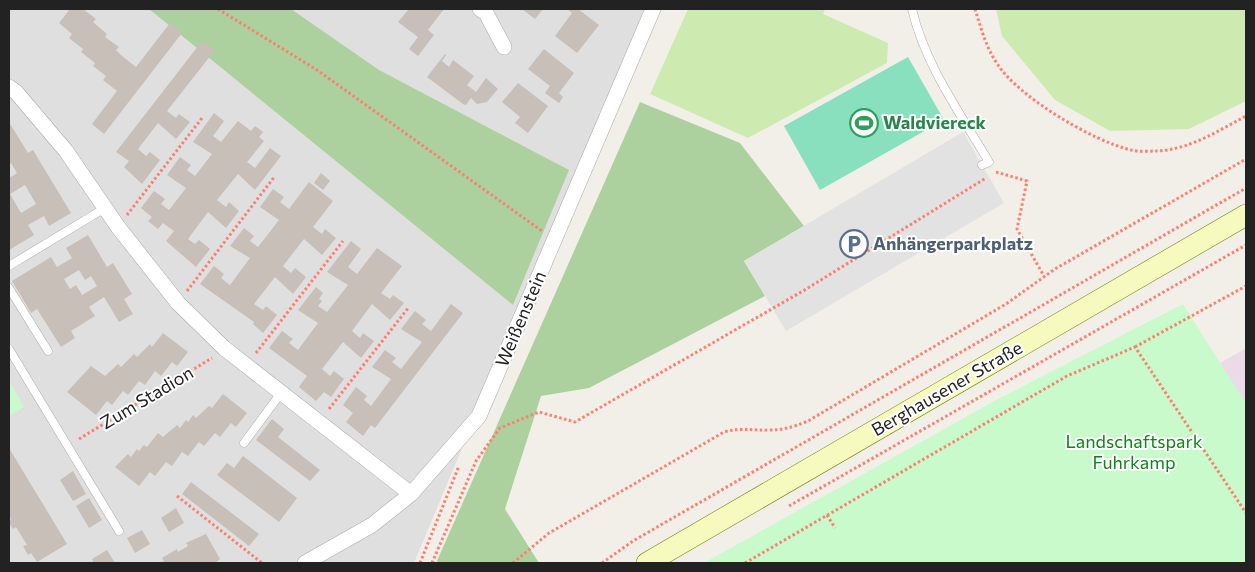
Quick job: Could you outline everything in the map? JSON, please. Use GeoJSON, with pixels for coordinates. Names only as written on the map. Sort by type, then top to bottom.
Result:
{"type":"FeatureCollection","features":[{"type":"Feature","properties":{"kind":"main road","name":"Berghausener Straße"},"geometry":{"type":"LineString","coordinates":[[647,563],[1246,214]]}},
{"type":"Feature","properties":{"kind":"street"},"geometry":{"type":"LineString","coordinates":[[480,9],[486,13],[504,47]]}},
{"type":"Feature","properties":{"kind":"street","name":"Weißenstein"},"geometry":{"type":"LineString","coordinates":[[305,563],[372,525],[411,494],[479,416],[554,240],[647,12]]}},
{"type":"Feature","properties":{"kind":"street"},"geometry":{"type":"LineString","coordinates":[[9,87],[16,92],[66,151],[118,227],[178,303],[224,348],[411,494]]}},
{"type":"Feature","properties":{"kind":"lane"},"geometry":{"type":"LineString","coordinates":[[912,9],[918,35],[932,64],[989,162],[982,165]]}},
{"type":"Feature","properties":{"kind":"lane"},"geometry":{"type":"LineString","coordinates":[[9,266],[105,208]]}},
{"type":"Feature","properties":{"kind":"lane"},"geometry":{"type":"LineString","coordinates":[[9,288],[48,350]]}},
{"type":"Feature","properties":{"kind":"lane"},"geometry":{"type":"LineString","coordinates":[[9,348],[119,531]]}},
{"type":"Feature","properties":{"kind":"lane"},"geometry":{"type":"LineString","coordinates":[[244,443],[280,393]]}},
{"type":"Feature","properties":{"kind":"path"},"geometry":{"type":"LineString","coordinates":[[219,9],[317,70],[554,240]]}},
{"type":"Feature","properties":{"kind":"path"},"geometry":{"type":"LineString","coordinates":[[975,9],[984,38],[998,66],[1021,90],[1046,109],[1099,138],[1132,150],[1175,149],[1192,144],[1246,116]]}},
{"type":"Feature","properties":{"kind":"path"},"geometry":{"type":"LineString","coordinates":[[118,227],[202,118]]}},
{"type":"Feature","properties":{"kind":"path"},"geometry":{"type":"LineString","coordinates":[[513,563],[548,533],[724,432],[739,428],[770,430],[788,428],[808,421],[1006,304],[1044,276],[1246,160]]}},
{"type":"Feature","properties":{"kind":"path"},"geometry":{"type":"LineString","coordinates":[[432,563],[476,461],[500,428],[539,412],[575,422],[803,291],[995,172],[1027,181],[1017,229],[1044,276]]}},
{"type":"Feature","properties":{"kind":"path"},"geometry":{"type":"LineString","coordinates":[[178,303],[275,176]]}},
{"type":"Feature","properties":{"kind":"path"},"geometry":{"type":"LineString","coordinates":[[602,563],[633,541],[1246,188]]}},
{"type":"Feature","properties":{"kind":"path"},"geometry":{"type":"LineString","coordinates":[[246,366],[343,241]]}},
{"type":"Feature","properties":{"kind":"path"},"geometry":{"type":"LineString","coordinates":[[784,509],[1246,245]]}},
{"type":"Feature","properties":{"kind":"path"},"geometry":{"type":"LineString","coordinates":[[745,563],[1067,376],[1135,347],[1246,286]]}},
{"type":"Feature","properties":{"kind":"path"},"geometry":{"type":"LineString","coordinates":[[319,422],[409,307]]}},
{"type":"Feature","properties":{"kind":"path"},"geometry":{"type":"LineString","coordinates":[[1135,347],[1246,513]]}},
{"type":"Feature","properties":{"kind":"path","name":"Zum Stadion"},"geometry":{"type":"LineString","coordinates":[[68,446],[204,364],[224,348]]}},
{"type":"Feature","properties":{"kind":"path"},"geometry":{"type":"LineString","coordinates":[[420,563],[461,462]]}},
{"type":"Feature","properties":{"kind":"path"},"geometry":{"type":"LineString","coordinates":[[177,496],[262,563]]}},
{"type":"Feature","properties":{"kind":"path"},"geometry":{"type":"LineString","coordinates":[[828,515],[835,528]]}},
{"type":"Feature","properties":{"kind":"shaded area"},"geometry":{"type":"Polygon","coordinates":[[[9,9],[646,9],[414,563],[9,563],[9,9]]]}},
{"type":"Feature","properties":{"kind":"shaded area","name":"Anhängerparkplatz"},"geometry":{"type":"Polygon","coordinates":[[[963,132],[1004,203],[786,331],[744,261],[963,132]]]}},
{"type":"Feature","properties":{"kind":"shaded area"},"geometry":{"type":"Polygon","coordinates":[[[1246,348],[1246,404],[1220,363],[1246,348]]]}},
{"type":"Feature","properties":{"kind":"green space"},"geometry":{"type":"Polygon","coordinates":[[[149,9],[291,9],[379,70],[569,170],[513,305],[149,9]]]}},
{"type":"Feature","properties":{"kind":"green space"},"geometry":{"type":"Polygon","coordinates":[[[688,9],[825,9],[823,14],[888,43],[887,63],[748,138],[650,94],[688,9]]]}},
{"type":"Feature","properties":{"kind":"green space"},"geometry":{"type":"Polygon","coordinates":[[[996,9],[1245,9],[1246,101],[1189,129],[1110,131],[1055,100],[1002,36],[996,9]]]}},
{"type":"Feature","properties":{"kind":"green space","name":"Waldviereck"},"geometry":{"type":"Polygon","coordinates":[[[908,57],[944,120],[820,190],[784,126],[908,57]]]}},
{"type":"Feature","properties":{"kind":"green space"},"geometry":{"type":"Polygon","coordinates":[[[640,102],[740,143],[804,226],[744,261],[765,296],[589,388],[541,396],[505,509],[539,563],[436,563],[640,102]]]}},
{"type":"Feature","properties":{"kind":"green space","name":"Landschaftspark Fuhrkamp"},"geometry":{"type":"Polygon","coordinates":[[[1183,304],[1246,404],[1246,563],[704,563],[998,399],[1183,304]]]}},
{"type":"Feature","properties":{"kind":"green space"},"geometry":{"type":"Polygon","coordinates":[[[9,380],[24,407],[9,416],[9,380]]]}},
{"type":"Feature","properties":{"kind":"building"},"geometry":{"type":"Polygon","coordinates":[[[70,9],[83,9],[96,19],[93,22],[107,34],[105,37],[119,47],[116,50],[136,67],[170,23],[182,33],[104,134],[92,124],[117,91],[103,80],[106,76],[93,66],[95,63],[81,52],[83,49],[69,38],[72,34],[59,23],[70,9]]]}},
{"type":"Feature","properties":{"kind":"building"},"geometry":{"type":"Polygon","coordinates":[[[409,9],[444,9],[428,30],[434,35],[418,56],[409,49],[418,37],[398,22],[409,9]]]}},
{"type":"Feature","properties":{"kind":"building"},"geometry":{"type":"Polygon","coordinates":[[[522,9],[543,9],[535,19],[522,9]]]}},
{"type":"Feature","properties":{"kind":"building"},"geometry":{"type":"Polygon","coordinates":[[[567,9],[578,9],[599,25],[577,53],[555,36],[572,13],[567,9]]]}},
{"type":"Feature","properties":{"kind":"building"},"geometry":{"type":"Polygon","coordinates":[[[202,41],[215,50],[167,111],[176,118],[179,114],[190,122],[176,139],[158,123],[138,149],[146,156],[150,152],[160,160],[142,184],[124,167],[129,161],[116,152],[202,41]]]}},
{"type":"Feature","properties":{"kind":"building"},"geometry":{"type":"Polygon","coordinates":[[[544,49],[574,73],[559,93],[563,97],[559,103],[545,93],[550,86],[528,69],[544,49]]]}},
{"type":"Feature","properties":{"kind":"building"},"geometry":{"type":"Polygon","coordinates":[[[445,54],[442,61],[449,67],[453,60],[474,76],[467,85],[476,92],[486,78],[498,89],[487,102],[477,104],[471,98],[466,105],[463,104],[427,77],[445,54]]]}},
{"type":"Feature","properties":{"kind":"building"},"geometry":{"type":"Polygon","coordinates":[[[518,83],[548,106],[528,133],[515,123],[520,117],[502,102],[518,83]]]}},
{"type":"Feature","properties":{"kind":"building"},"geometry":{"type":"Polygon","coordinates":[[[214,113],[224,121],[213,136],[221,142],[238,121],[251,131],[255,126],[263,132],[259,137],[264,141],[247,162],[255,168],[270,148],[281,156],[255,190],[238,174],[217,200],[226,207],[229,202],[239,211],[226,228],[208,212],[188,239],[195,244],[199,240],[210,249],[196,267],[166,241],[174,231],[163,223],[158,229],[148,221],[152,217],[141,208],[154,191],[165,199],[161,204],[169,210],[186,188],[167,175],[180,157],[191,165],[187,170],[195,176],[212,154],[193,142],[214,113]]]}},
{"type":"Feature","properties":{"kind":"building"},"geometry":{"type":"Polygon","coordinates":[[[9,122],[28,153],[33,150],[71,213],[49,226],[44,216],[28,225],[34,235],[9,250],[9,178],[17,173],[11,163],[9,165],[9,122]],[[25,185],[10,194],[21,213],[36,204],[25,185]]]}},
{"type":"Feature","properties":{"kind":"building"},"geometry":{"type":"Polygon","coordinates":[[[321,173],[330,181],[323,190],[314,183],[321,173]]]}},
{"type":"Feature","properties":{"kind":"building"},"geometry":{"type":"Polygon","coordinates":[[[309,182],[333,201],[313,227],[322,234],[325,229],[336,238],[322,255],[304,239],[283,266],[291,273],[295,268],[306,277],[293,294],[275,277],[254,304],[263,310],[266,306],[277,315],[263,333],[253,324],[254,322],[200,284],[214,266],[224,274],[221,278],[230,285],[250,258],[230,246],[244,228],[254,236],[250,241],[258,247],[279,220],[260,207],[273,189],[284,197],[280,202],[289,209],[309,182]]]}},
{"type":"Feature","properties":{"kind":"building"},"geometry":{"type":"Polygon","coordinates":[[[88,235],[107,267],[113,263],[132,294],[124,299],[133,314],[119,322],[104,297],[89,307],[95,316],[71,331],[75,338],[61,347],[37,309],[31,313],[12,281],[51,257],[57,267],[72,258],[66,248],[88,235]],[[79,270],[64,279],[70,289],[76,285],[82,295],[97,286],[91,276],[85,280],[79,270]]]}},
{"type":"Feature","properties":{"kind":"building"},"geometry":{"type":"Polygon","coordinates":[[[351,241],[361,249],[348,267],[357,274],[377,248],[402,266],[381,293],[390,299],[393,295],[404,303],[390,320],[372,304],[352,331],[360,338],[363,333],[374,341],[361,358],[343,342],[322,369],[330,376],[334,371],[344,379],[331,397],[324,392],[316,401],[299,387],[307,376],[269,348],[282,331],[293,339],[289,343],[298,350],[318,323],[298,310],[316,287],[323,293],[319,299],[322,301],[318,306],[327,312],[348,285],[327,272],[351,241]]]}},
{"type":"Feature","properties":{"kind":"building"},"geometry":{"type":"Polygon","coordinates":[[[451,304],[463,313],[375,428],[371,425],[363,436],[346,422],[353,413],[343,405],[356,387],[367,396],[364,400],[371,406],[391,379],[372,367],[385,350],[396,358],[392,362],[401,369],[422,342],[401,329],[415,311],[426,320],[422,324],[431,331],[451,304]]]}},
{"type":"Feature","properties":{"kind":"building"},"geometry":{"type":"Polygon","coordinates":[[[163,333],[188,352],[177,366],[172,362],[161,376],[155,371],[145,385],[139,381],[128,395],[123,391],[112,405],[107,401],[96,415],[67,392],[91,366],[105,376],[118,364],[121,367],[134,354],[137,357],[150,344],[152,347],[163,333]]]}},
{"type":"Feature","properties":{"kind":"building"},"geometry":{"type":"Polygon","coordinates":[[[223,394],[247,413],[236,427],[231,423],[220,437],[215,433],[204,446],[199,442],[188,456],[182,452],[172,466],[166,462],[155,476],[150,472],[139,486],[115,467],[128,454],[131,457],[137,449],[139,451],[144,445],[147,447],[158,433],[163,437],[177,425],[180,428],[193,415],[196,418],[209,406],[212,408],[223,394]]]}},
{"type":"Feature","properties":{"kind":"building"},"geometry":{"type":"Polygon","coordinates":[[[272,419],[284,429],[278,437],[320,470],[310,481],[256,440],[272,419]]]}},
{"type":"Feature","properties":{"kind":"building"},"geometry":{"type":"Polygon","coordinates":[[[9,448],[67,544],[37,562],[31,553],[28,555],[23,546],[27,545],[16,527],[13,529],[9,523],[11,519],[9,515],[9,448]]]}},
{"type":"Feature","properties":{"kind":"building"},"geometry":{"type":"Polygon","coordinates":[[[243,456],[297,498],[279,522],[217,475],[227,463],[234,468],[243,456]]]}},
{"type":"Feature","properties":{"kind":"building"},"geometry":{"type":"Polygon","coordinates":[[[73,471],[86,494],[73,501],[60,480],[73,471]]]}},
{"type":"Feature","properties":{"kind":"building"},"geometry":{"type":"Polygon","coordinates":[[[191,482],[259,534],[249,546],[182,494],[191,482]]]}},
{"type":"Feature","properties":{"kind":"building"},"geometry":{"type":"Polygon","coordinates":[[[89,498],[102,520],[89,528],[76,506],[89,498]]]}},
{"type":"Feature","properties":{"kind":"building"},"geometry":{"type":"Polygon","coordinates":[[[176,508],[184,523],[169,532],[161,518],[176,508]]]}},
{"type":"Feature","properties":{"kind":"building"},"geometry":{"type":"Polygon","coordinates":[[[142,530],[150,544],[135,553],[127,538],[142,530]]]}},
{"type":"Feature","properties":{"kind":"building"},"geometry":{"type":"Polygon","coordinates":[[[206,534],[220,559],[215,563],[160,563],[164,561],[162,558],[177,549],[178,552],[188,546],[186,543],[206,534]]]}},
{"type":"Feature","properties":{"kind":"building"},"geometry":{"type":"Polygon","coordinates":[[[107,550],[115,563],[94,563],[92,559],[107,550]]]}},
{"type":"Feature","properties":{"kind":"place","name":"Waldviereck"},"geometry":{"type":"Point","coordinates":[864,123]}},
{"type":"Feature","properties":{"kind":"place","name":"Anhängerparkplatz"},"geometry":{"type":"Point","coordinates":[854,244]}}]}
